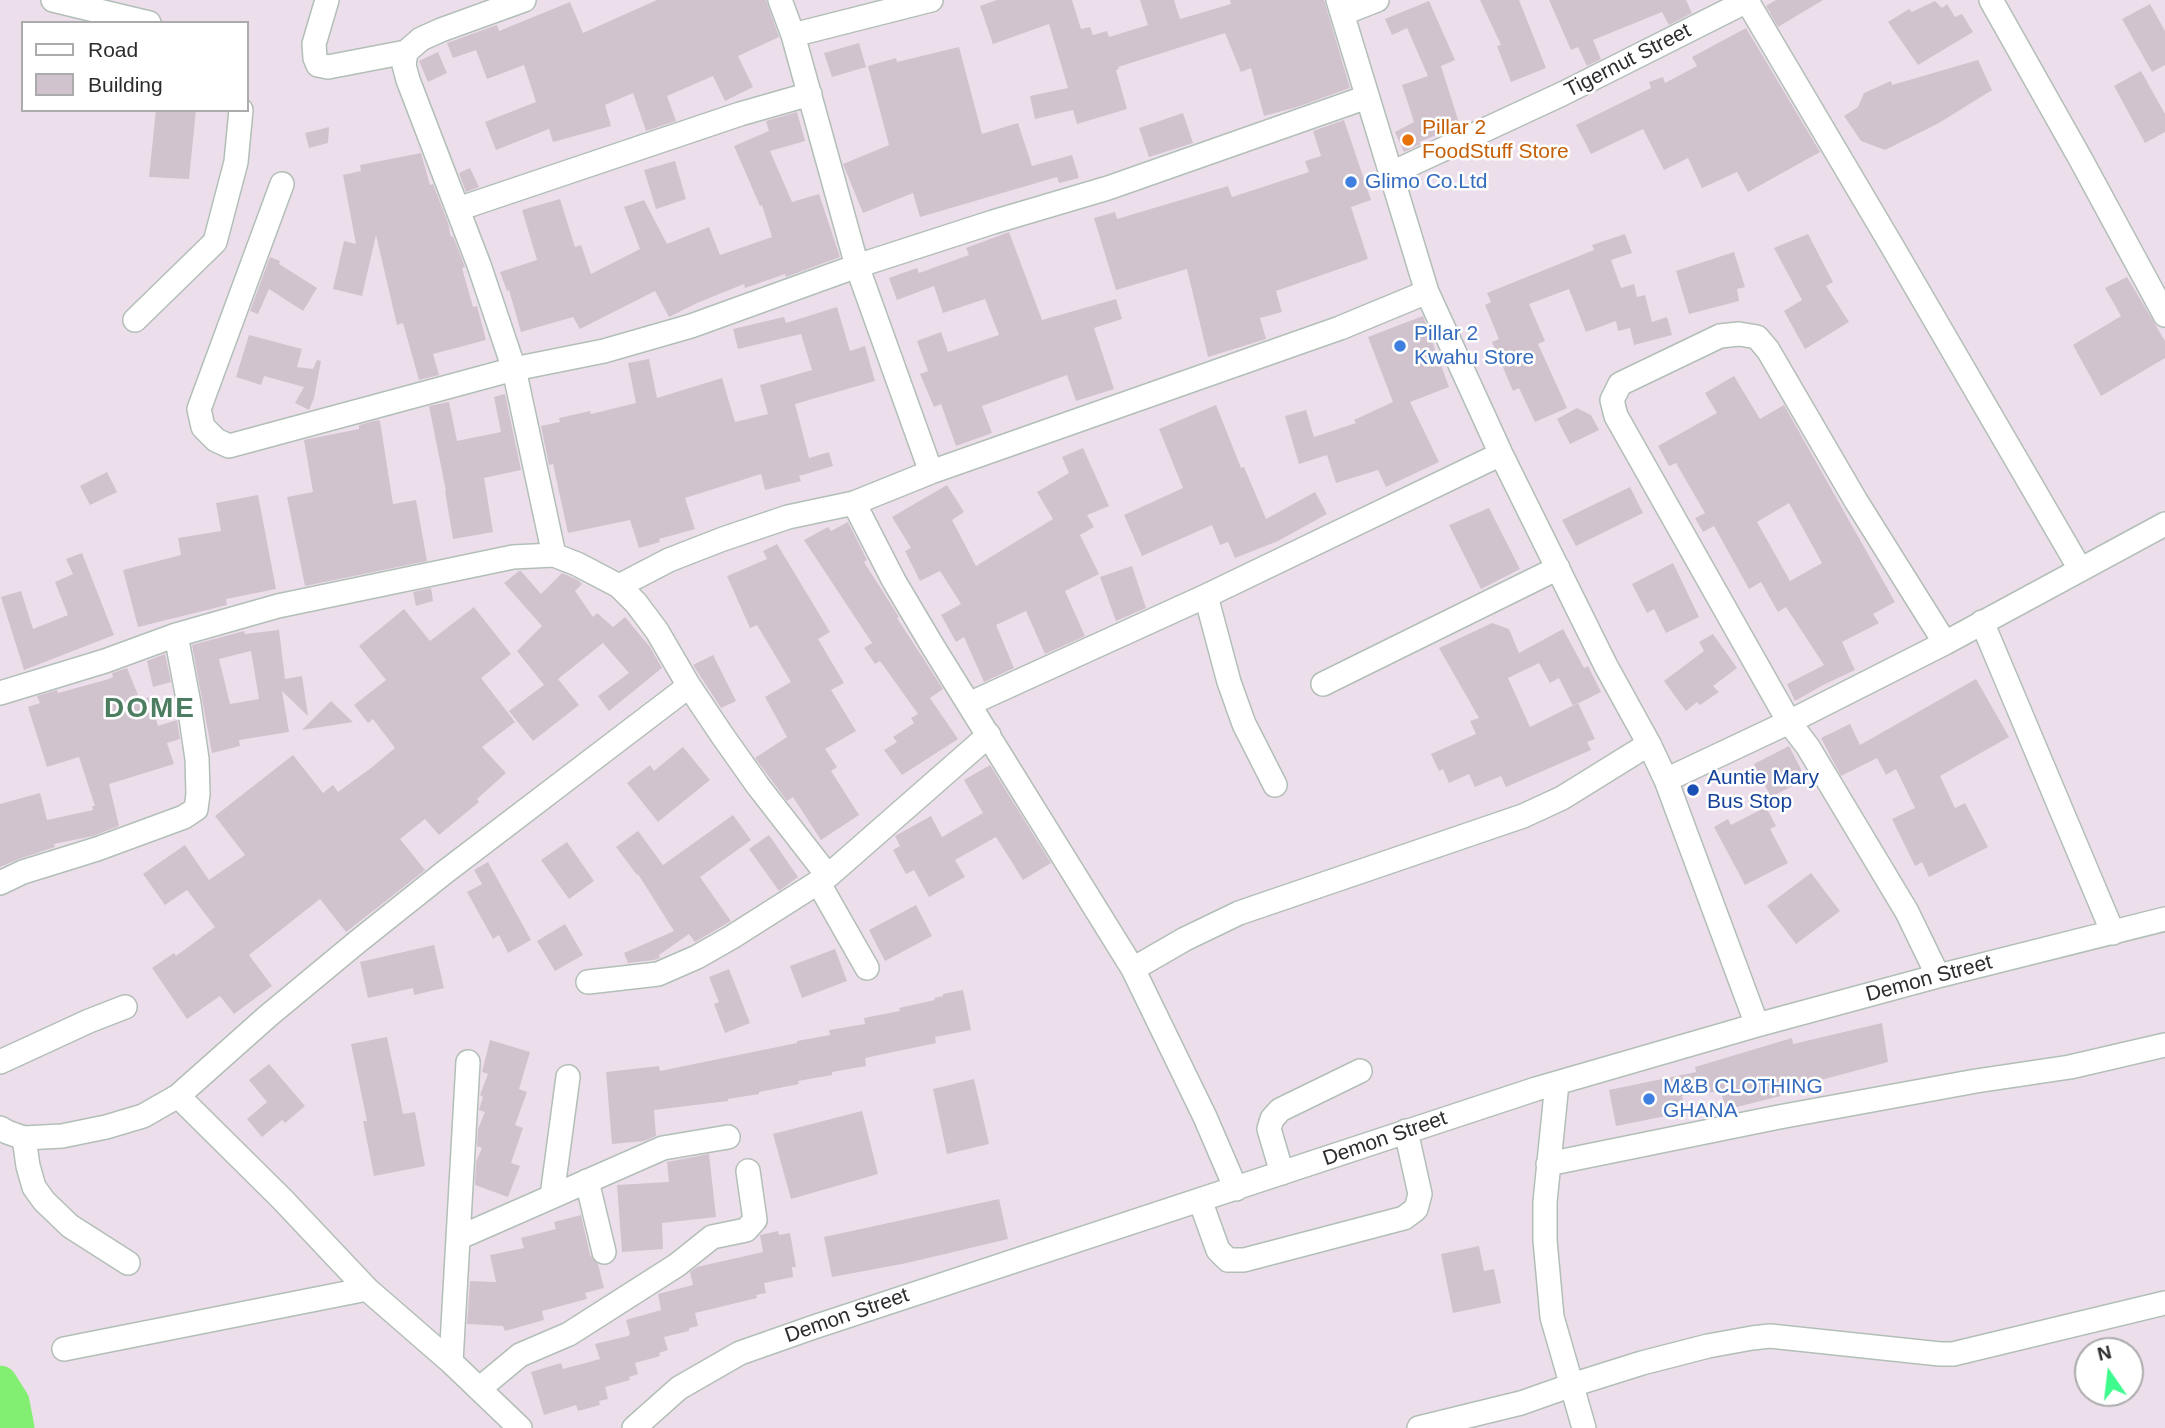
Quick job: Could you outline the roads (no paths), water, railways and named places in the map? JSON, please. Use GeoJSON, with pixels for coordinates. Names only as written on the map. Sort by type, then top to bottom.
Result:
{"type":"FeatureCollection","features":[{"type":"Feature","properties":{"kind":"street"},"geometry":{"type":"LineString","coordinates":[[53,0],[141,21]]}},
{"type":"Feature","properties":{"kind":"street"},"geometry":{"type":"LineString","coordinates":[[327,0],[314,44],[318,65],[328,67],[406,52],[421,40],[441,30],[524,0]]}},
{"type":"Feature","properties":{"kind":"street"},"geometry":{"type":"LineString","coordinates":[[780,0],[793,35],[857,266],[931,472]]}},
{"type":"Feature","properties":{"kind":"street"},"geometry":{"type":"LineString","coordinates":[[793,35],[931,0]]}},
{"type":"Feature","properties":{"kind":"street"},"geometry":{"type":"LineString","coordinates":[[1377,0],[1341,7],[1427,292],[1501,454],[1666,780],[1757,1025]]}},
{"type":"Feature","properties":{"kind":"street"},"geometry":{"type":"LineString","coordinates":[[1991,0],[2165,314]]}},
{"type":"Feature","properties":{"kind":"street"},"geometry":{"type":"LineString","coordinates":[[1748,1],[2080,569]]}},
{"type":"Feature","properties":{"kind":"street","name":"Tigernut Street"},"geometry":{"type":"LineString","coordinates":[[1392,173],[1562,94],[1748,1]]}},
{"type":"Feature","properties":{"kind":"street"},"geometry":{"type":"LineString","coordinates":[[406,52],[404,65],[408,80],[480,265],[514,369],[554,555]]}},
{"type":"Feature","properties":{"kind":"street"},"geometry":{"type":"LineString","coordinates":[[458,209],[728,118],[810,94]]}},
{"type":"Feature","properties":{"kind":"street"},"geometry":{"type":"LineString","coordinates":[[282,184],[199,409],[202,427],[216,440],[229,446],[514,369],[604,351],[691,326],[857,266],[1108,188],[1367,97]]}},
{"type":"Feature","properties":{"kind":"street"},"geometry":{"type":"LineString","coordinates":[[135,320],[215,242],[236,162],[241,112]]}},
{"type":"Feature","properties":{"kind":"street"},"geometry":{"type":"LineString","coordinates":[[619,586],[669,560],[723,539],[788,517],[853,503],[931,472],[1340,328],[1427,292]]}},
{"type":"Feature","properties":{"kind":"street"},"geometry":{"type":"LineString","coordinates":[[1938,976],[1906,912],[1808,747],[1789,722],[1616,416],[1612,400],[1620,384],[1720,336],[1739,334],[1757,337],[1768,350],[1856,501],[1945,643]]}},
{"type":"Feature","properties":{"kind":"street"},"geometry":{"type":"LineString","coordinates":[[969,704],[1206,596],[1501,454]]}},
{"type":"Feature","properties":{"kind":"street"},"geometry":{"type":"LineString","coordinates":[[853,503],[894,582],[1132,969],[1236,1189]]}},
{"type":"Feature","properties":{"kind":"street"},"geometry":{"type":"LineString","coordinates":[[1666,780],[1789,722],[1945,643],[2164,525]]}},
{"type":"Feature","properties":{"kind":"street"},"geometry":{"type":"LineString","coordinates":[[0,693],[105,661],[176,635],[278,606],[513,557],[554,555],[619,586],[636,603],[657,631],[689,685],[823,879],[867,968]]}},
{"type":"Feature","properties":{"kind":"street"},"geometry":{"type":"LineString","coordinates":[[1323,684],[1558,568]]}},
{"type":"Feature","properties":{"kind":"street"},"geometry":{"type":"LineString","coordinates":[[1206,596],[1229,682],[1244,724],[1275,785]]}},
{"type":"Feature","properties":{"kind":"street"},"geometry":{"type":"LineString","coordinates":[[1982,622],[2113,933]]}},
{"type":"Feature","properties":{"kind":"street"},"geometry":{"type":"LineString","coordinates":[[0,883],[23,872],[97,849],[184,817],[196,808],[197,759],[190,704],[176,635]]}},
{"type":"Feature","properties":{"kind":"street"},"geometry":{"type":"LineString","coordinates":[[0,1128],[24,1138],[62,1136],[143,1116],[177,1096],[356,943],[689,685]]}},
{"type":"Feature","properties":{"kind":"street"},"geometry":{"type":"LineString","coordinates":[[588,982],[658,974],[697,957],[732,937],[823,879],[989,735]]}},
{"type":"Feature","properties":{"kind":"street"},"geometry":{"type":"LineString","coordinates":[[1132,969],[1239,913],[1523,816],[1562,798],[1649,744]]}},
{"type":"Feature","properties":{"kind":"street","name":"Demon Street"},"geometry":{"type":"LineString","coordinates":[[634,1428],[679,1388],[740,1353],[1406,1131],[1557,1083],[1757,1025],[2165,919]]}},
{"type":"Feature","properties":{"kind":"street"},"geometry":{"type":"LineString","coordinates":[[0,1062],[125,1007]]}},
{"type":"Feature","properties":{"kind":"street"},"geometry":{"type":"LineString","coordinates":[[1548,1164],[1779,1117],[1976,1081],[2070,1067],[2165,1045]]}},
{"type":"Feature","properties":{"kind":"street"},"geometry":{"type":"LineString","coordinates":[[451,1362],[468,1062]]}},
{"type":"Feature","properties":{"kind":"street"},"geometry":{"type":"LineString","coordinates":[[1282,1173],[1269,1129],[1272,1119],[1280,1110],[1360,1071]]}},
{"type":"Feature","properties":{"kind":"street"},"geometry":{"type":"LineString","coordinates":[[552,1196],[568,1077]]}},
{"type":"Feature","properties":{"kind":"street"},"geometry":{"type":"LineString","coordinates":[[1557,1083],[1545,1202],[1545,1240],[1552,1317],[1584,1428]]}},
{"type":"Feature","properties":{"kind":"street"},"geometry":{"type":"LineString","coordinates":[[177,1096],[282,1199],[368,1289],[451,1362],[520,1428]]}},
{"type":"Feature","properties":{"kind":"street"},"geometry":{"type":"LineString","coordinates":[[1200,1200],[1218,1250],[1228,1260],[1244,1260],[1404,1218],[1416,1209],[1420,1194],[1406,1131]]}},
{"type":"Feature","properties":{"kind":"street"},"geometry":{"type":"LineString","coordinates":[[458,1238],[663,1148],[728,1137]]}},
{"type":"Feature","properties":{"kind":"street"},"geometry":{"type":"LineString","coordinates":[[24,1138],[34,1187],[44,1201],[71,1226],[128,1263]]}},
{"type":"Feature","properties":{"kind":"street"},"geometry":{"type":"LineString","coordinates":[[480,1389],[520,1355],[569,1334],[677,1265],[712,1237],[746,1230],[755,1220],[748,1171]]}},
{"type":"Feature","properties":{"kind":"street"},"geometry":{"type":"LineString","coordinates":[[587,1181],[604,1252]]}},
{"type":"Feature","properties":{"kind":"street"},"geometry":{"type":"LineString","coordinates":[[64,1349],[368,1289]]}},
{"type":"Feature","properties":{"kind":"street"},"geometry":{"type":"LineString","coordinates":[[1419,1428],[1521,1404],[1642,1363],[1752,1338],[1770,1336],[1940,1354],[1953,1353],[2165,1303]]}},
{"type":"Feature","properties":{"kind":"waterway"},"geometry":{"type":"LineString","coordinates":[[0,1383],[12,1402],[17,1428]]}},
{"type":"Feature","properties":{"kind":"place","name":"Pillar 2 FoodStuff Store"},"geometry":{"type":"Point","coordinates":[1408,140]}},
{"type":"Feature","properties":{"kind":"place","name":"Glimo Co.Ltd"},"geometry":{"type":"Point","coordinates":[1351,182]}},
{"type":"Feature","properties":{"kind":"place","name":"Pillar 2 Kwahu Store"},"geometry":{"type":"Point","coordinates":[1400,346]}},
{"type":"Feature","properties":{"kind":"place","name":"Auntie Mary Bus Stop"},"geometry":{"type":"Point","coordinates":[1693,790]}},
{"type":"Feature","properties":{"kind":"place","name":"M&B CLOTHING GHANA"},"geometry":{"type":"Point","coordinates":[1649,1099]}},
{"type":"Feature","properties":{"kind":"district","name":"DOME"},"geometry":{"type":"Point","coordinates":[150,709]}}]}
